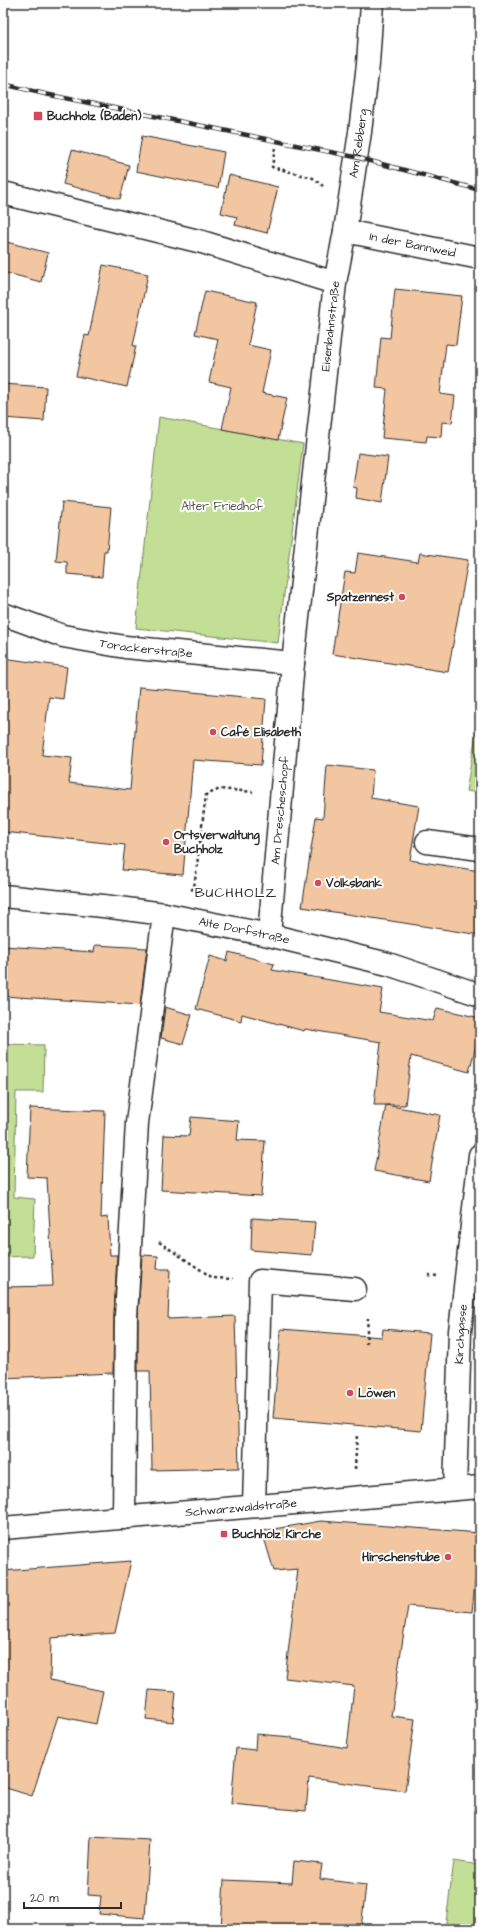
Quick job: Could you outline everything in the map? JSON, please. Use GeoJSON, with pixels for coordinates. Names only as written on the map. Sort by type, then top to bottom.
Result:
{"type":"FeatureCollection","features":[{"type":"Feature","properties":{"kind":"street","name":"Am Rebberg"},"geometry":{"type":"LineString","coordinates":[[335,283],[346,232],[368,64],[372,3]]}},
{"type":"Feature","properties":{"kind":"street","name":"Eisenbahnstraße"},"geometry":{"type":"LineString","coordinates":[[3,193],[202,242],[335,283],[293,663]]}},
{"type":"Feature","properties":{"kind":"street","name":"In der Bannweid"},"geometry":{"type":"LineString","coordinates":[[346,232],[480,258]]}},
{"type":"Feature","properties":{"kind":"street","name":"Torackerstraße"},"geometry":{"type":"LineString","coordinates":[[3,614],[63,636],[117,646],[293,663]]}},
{"type":"Feature","properties":{"kind":"street","name":"Am Drescheschopf"},"geometry":{"type":"LineString","coordinates":[[269,934],[293,663]]}},
{"type":"Feature","properties":{"kind":"street"},"geometry":{"type":"LineString","coordinates":[[427,842],[480,849]]}},
{"type":"Feature","properties":{"kind":"street","name":"Alte Dorfstraße"},"geometry":{"type":"LineString","coordinates":[[3,896],[96,905],[164,914],[269,934],[388,964],[480,995]]}},
{"type":"Feature","properties":{"kind":"street"},"geometry":{"type":"LineString","coordinates":[[124,1518],[126,1316],[137,1123],[164,914]]}},
{"type":"Feature","properties":{"kind":"street","name":"Kirchgasse"},"geometry":{"type":"LineString","coordinates":[[455,1489],[460,1331],[480,1155]]}},
{"type":"Feature","properties":{"kind":"street"},"geometry":{"type":"LineString","coordinates":[[254,1506],[260,1281],[355,1289]]}},
{"type":"Feature","properties":{"kind":"street","name":"Schwarzwaldstraße"},"geometry":{"type":"LineString","coordinates":[[3,1528],[480,1487]]}},
{"type":"Feature","properties":{"kind":"path"},"geometry":{"type":"LineString","coordinates":[[275,148],[272,167],[313,178],[324,188]]}},
{"type":"Feature","properties":{"kind":"path"},"geometry":{"type":"LineString","coordinates":[[188,892],[194,888],[206,795],[220,790],[281,794]]}},
{"type":"Feature","properties":{"kind":"path"},"geometry":{"type":"LineString","coordinates":[[131,1224],[213,1278],[260,1281]]}},
{"type":"Feature","properties":{"kind":"path"},"geometry":{"type":"LineString","coordinates":[[366,1344],[368,1318]]}},
{"type":"Feature","properties":{"kind":"path"},"geometry":{"type":"LineString","coordinates":[[354,1498],[357,1434]]}},
{"type":"Feature","properties":{"kind":"green space","name":"Alter Friedhof"},"geometry":{"type":"Polygon","coordinates":[[[159,417],[303,444],[278,643],[136,628],[159,417]]]}},
{"type":"Feature","properties":{"kind":"green space"},"geometry":{"type":"Polygon","coordinates":[[[480,711],[480,793],[466,791],[480,711]]]}},
{"type":"Feature","properties":{"kind":"green space"},"geometry":{"type":"Polygon","coordinates":[[[3,1044],[44,1045],[43,1092],[16,1092],[14,1197],[35,1199],[33,1256],[3,1257],[3,1044]]]}},
{"type":"Feature","properties":{"kind":"green space"},"geometry":{"type":"Polygon","coordinates":[[[454,1861],[480,1865],[480,1929],[445,1929],[454,1861]]]}},
{"type":"Feature","properties":{"kind":"building"},"geometry":{"type":"Polygon","coordinates":[[[142,136],[224,152],[218,188],[136,171],[142,136]]]}},
{"type":"Feature","properties":{"kind":"building"},"geometry":{"type":"Polygon","coordinates":[[[72,150],[129,165],[120,199],[63,184],[72,150]]]}},
{"type":"Feature","properties":{"kind":"building"},"geometry":{"type":"Polygon","coordinates":[[[229,175],[278,187],[267,233],[235,225],[237,217],[221,213],[229,175]]]}},
{"type":"Feature","properties":{"kind":"building"},"geometry":{"type":"Polygon","coordinates":[[[3,241],[48,253],[41,282],[3,272],[3,241]]]}},
{"type":"Feature","properties":{"kind":"building"},"geometry":{"type":"Polygon","coordinates":[[[103,265],[148,274],[133,346],[136,346],[127,387],[76,376],[85,335],[89,336],[103,265]]]}},
{"type":"Feature","properties":{"kind":"building"},"geometry":{"type":"Polygon","coordinates":[[[395,289],[462,296],[456,345],[446,344],[440,394],[455,396],[452,423],[442,422],[441,437],[427,436],[426,442],[382,438],[387,389],[376,388],[381,337],[390,338],[395,289]]]}},
{"type":"Feature","properties":{"kind":"building"},"geometry":{"type":"Polygon","coordinates":[[[205,291],[257,302],[248,345],[271,350],[262,393],[287,398],[278,440],[222,429],[231,387],[209,382],[218,339],[195,334],[205,291]]]}},
{"type":"Feature","properties":{"kind":"building"},"geometry":{"type":"Polygon","coordinates":[[[3,384],[46,387],[44,421],[3,418],[3,384]]]}},
{"type":"Feature","properties":{"kind":"building"},"geometry":{"type":"Polygon","coordinates":[[[358,453],[388,457],[382,503],[356,498],[357,488],[353,487],[358,453]]]}},
{"type":"Feature","properties":{"kind":"building"},"geometry":{"type":"Polygon","coordinates":[[[62,502],[111,507],[107,551],[104,551],[102,577],[67,574],[67,562],[56,561],[62,502]]]}},
{"type":"Feature","properties":{"kind":"building","name":"Spatzennest"},"geometry":{"type":"Polygon","coordinates":[[[358,553],[418,562],[420,553],[468,560],[448,672],[332,654],[345,572],[355,573],[358,553]]]}},
{"type":"Feature","properties":{"kind":"building"},"geometry":{"type":"Polygon","coordinates":[[[3,658],[67,667],[63,699],[49,697],[42,755],[72,758],[69,783],[130,790],[139,687],[266,699],[261,765],[193,760],[183,875],[122,870],[125,845],[3,832],[3,728],[6,702],[3,701],[3,658]]]}},
{"type":"Feature","properties":{"kind":"building"},"geometry":{"type":"Polygon","coordinates":[[[327,765],[373,770],[371,798],[419,806],[410,860],[480,871],[480,935],[302,907],[316,817],[323,818],[327,765]]]}},
{"type":"Feature","properties":{"kind":"building"},"geometry":{"type":"Polygon","coordinates":[[[95,945],[147,948],[140,1005],[3,996],[3,946],[94,952],[95,945]]]}},
{"type":"Feature","properties":{"kind":"building"},"geometry":{"type":"Polygon","coordinates":[[[229,952],[274,964],[272,970],[383,989],[379,1012],[433,1021],[437,1008],[480,1018],[480,1030],[469,1072],[411,1056],[405,1105],[374,1105],[381,1042],[305,1029],[304,1031],[242,1014],[241,1021],[196,1009],[210,956],[227,961],[229,952]]]}},
{"type":"Feature","properties":{"kind":"building"},"geometry":{"type":"Polygon","coordinates":[[[165,1007],[192,1015],[183,1044],[161,1038],[165,1007]]]}},
{"type":"Feature","properties":{"kind":"building"},"geometry":{"type":"Polygon","coordinates":[[[386,1105],[440,1115],[429,1181],[374,1171],[386,1105]]]}},
{"type":"Feature","properties":{"kind":"building"},"geometry":{"type":"Polygon","coordinates":[[[30,1108],[105,1111],[101,1218],[108,1217],[110,1255],[117,1255],[113,1373],[3,1378],[3,1287],[53,1286],[47,1178],[27,1177],[30,1108]]]}},
{"type":"Feature","properties":{"kind":"building"},"geometry":{"type":"Polygon","coordinates":[[[191,1117],[239,1121],[237,1140],[265,1141],[261,1196],[161,1190],[164,1135],[189,1136],[191,1117]]]}},
{"type":"Feature","properties":{"kind":"building"},"geometry":{"type":"Polygon","coordinates":[[[252,1218],[315,1222],[312,1255],[251,1250],[252,1218]]]}},
{"type":"Feature","properties":{"kind":"building"},"geometry":{"type":"Polygon","coordinates":[[[142,1255],[158,1256],[157,1269],[170,1269],[168,1319],[235,1316],[239,1468],[152,1470],[150,1371],[138,1371],[138,1316],[142,1255]]]}},
{"type":"Feature","properties":{"kind":"building","name":"Löwen"},"geometry":{"type":"Polygon","coordinates":[[[281,1329],[382,1337],[383,1329],[430,1333],[421,1431],[273,1418],[281,1329]]]}},
{"type":"Feature","properties":{"kind":"building"},"geometry":{"type":"Polygon","coordinates":[[[321,1521],[480,1533],[472,1612],[408,1606],[391,1716],[415,1719],[405,1791],[309,1778],[306,1811],[231,1804],[236,1748],[255,1750],[256,1734],[292,1737],[292,1739],[347,1748],[354,1686],[285,1678],[298,1569],[274,1571],[262,1531],[321,1521]]]}},
{"type":"Feature","properties":{"kind":"building"},"geometry":{"type":"Polygon","coordinates":[[[131,1561],[115,1633],[51,1638],[50,1680],[103,1691],[96,1724],[58,1716],[32,1796],[3,1787],[3,1571],[131,1561]]]}},
{"type":"Feature","properties":{"kind":"building"},"geometry":{"type":"Polygon","coordinates":[[[149,1690],[176,1692],[173,1722],[146,1719],[149,1690]]]}},
{"type":"Feature","properties":{"kind":"building"},"geometry":{"type":"Polygon","coordinates":[[[91,1837],[150,1840],[145,1918],[99,1914],[101,1896],[88,1895],[91,1837]]]}},
{"type":"Feature","properties":{"kind":"building"},"geometry":{"type":"Polygon","coordinates":[[[294,1861],[322,1864],[320,1879],[366,1885],[361,1929],[221,1929],[224,1880],[292,1883],[294,1861]]]}},
{"type":"Feature","properties":{"kind":"railway"},"geometry":{"type":"LineString","coordinates":[[3,84],[45,94],[355,157],[480,190]]}},
{"type":"Feature","properties":{"kind":"place","name":"Buchholz (Baden)"},"geometry":{"type":"Point","coordinates":[38,116]}},
{"type":"Feature","properties":{"kind":"place","name":"Spatzennest"},"geometry":{"type":"Point","coordinates":[402,597]}},
{"type":"Feature","properties":{"kind":"place","name":"Café Elisabeth"},"geometry":{"type":"Point","coordinates":[213,732]}},
{"type":"Feature","properties":{"kind":"place","name":"Ortsverwaltung Buchholz"},"geometry":{"type":"Point","coordinates":[166,842]}},
{"type":"Feature","properties":{"kind":"place","name":"Volksbank"},"geometry":{"type":"Point","coordinates":[318,883]}},
{"type":"Feature","properties":{"kind":"place","name":"Löwen"},"geometry":{"type":"Point","coordinates":[350,1393]}},
{"type":"Feature","properties":{"kind":"place","name":"Buchholz Kirche"},"geometry":{"type":"Point","coordinates":[224,1534]}},
{"type":"Feature","properties":{"kind":"place","name":"Hirschenstube"},"geometry":{"type":"Point","coordinates":[448,1557]}},
{"type":"Feature","properties":{"kind":"district","name":"BUCHHOLZ"},"geometry":{"type":"Point","coordinates":[236,893]}}]}
